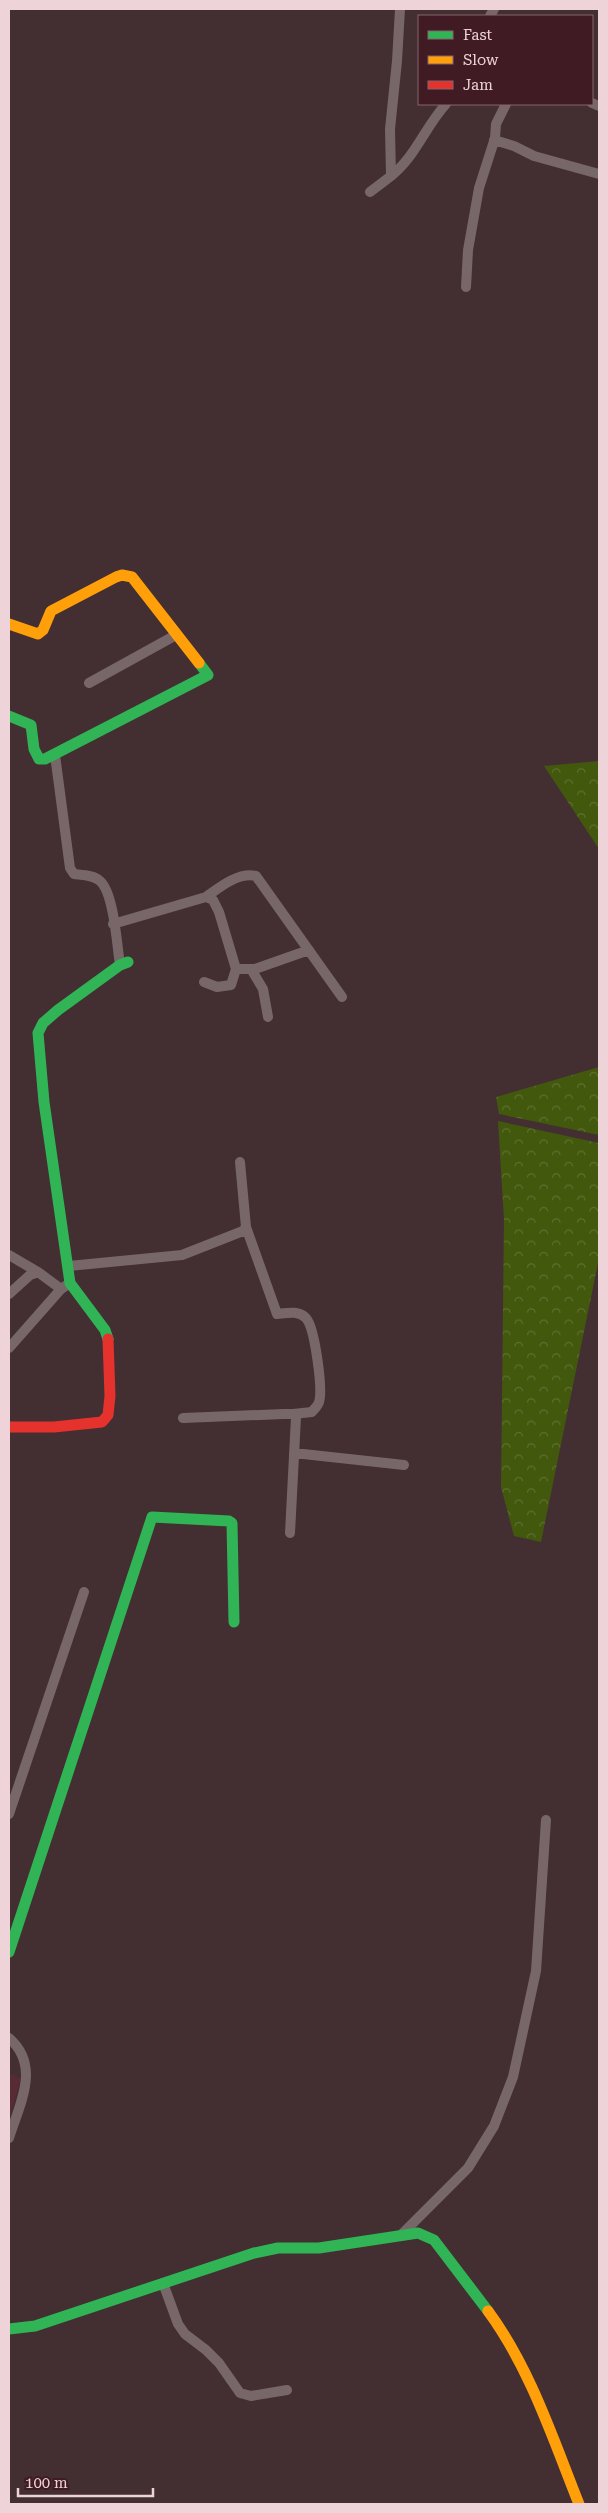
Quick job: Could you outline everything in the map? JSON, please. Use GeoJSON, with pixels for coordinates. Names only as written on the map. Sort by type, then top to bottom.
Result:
{"type":"FeatureCollection","features":[{"type":"Feature","properties":{"kind":"street"},"geometry":{"type":"LineString","coordinates":[[391,176],[390,129],[398,61],[400,9]]}},
{"type":"Feature","properties":{"kind":"street"},"geometry":{"type":"LineString","coordinates":[[370,192],[391,176],[413,155],[437,113],[445,105]]}},
{"type":"Feature","properties":{"kind":"street"},"geometry":{"type":"LineString","coordinates":[[466,287],[468,250],[479,188],[494,140],[496,124],[506,105]]}},
{"type":"Feature","properties":{"kind":"street"},"geometry":{"type":"LineString","coordinates":[[494,140],[514,146],[534,156],[599,174]]}},
{"type":"Feature","properties":{"kind":"street"},"geometry":{"type":"LineString","coordinates":[[9,624],[38,634],[43,630],[51,611],[122,575],[132,577],[208,675],[55,755],[39,759],[34,749],[31,725],[9,716]]}},
{"type":"Feature","properties":{"kind":"street"},"geometry":{"type":"LineString","coordinates":[[89,683],[176,635]]}},
{"type":"Feature","properties":{"kind":"street"},"geometry":{"type":"LineString","coordinates":[[9,1348],[66,1286],[69,1266],[44,1102],[38,1033],[43,1023],[58,1010],[124,964],[113,924],[111,902],[106,888],[100,881],[74,874],[70,868],[55,755]]}},
{"type":"Feature","properties":{"kind":"street"},"geometry":{"type":"LineString","coordinates":[[113,924],[206,897],[237,878],[248,874],[256,876],[342,997]]}},
{"type":"Feature","properties":{"kind":"street"},"geometry":{"type":"LineString","coordinates":[[204,982],[226,988],[231,985],[236,969],[219,912],[213,900],[206,897]]}},
{"type":"Feature","properties":{"kind":"street"},"geometry":{"type":"LineString","coordinates":[[236,969],[251,969],[309,950]]}},
{"type":"Feature","properties":{"kind":"street"},"geometry":{"type":"LineString","coordinates":[[251,969],[263,989],[268,1017]]}},
{"type":"Feature","properties":{"kind":"street"},"geometry":{"type":"LineString","coordinates":[[184,1418],[293,1414],[312,1412],[319,1404],[321,1389],[312,1329],[306,1318],[296,1312],[277,1314],[246,1226],[240,1162]]}},
{"type":"Feature","properties":{"kind":"street"},"geometry":{"type":"LineString","coordinates":[[69,1266],[182,1255],[243,1231],[246,1226]]}},
{"type":"Feature","properties":{"kind":"street"},"geometry":{"type":"LineString","coordinates":[[9,1255],[66,1286],[101,1324],[109,1341],[110,1396],[106,1420],[102,1422],[54,1427],[9,1428]]}},
{"type":"Feature","properties":{"kind":"street"},"geometry":{"type":"LineString","coordinates":[[9,1294],[30,1275],[38,1272]]}},
{"type":"Feature","properties":{"kind":"street"},"geometry":{"type":"LineString","coordinates":[[290,1533],[296,1417],[293,1414]]}},
{"type":"Feature","properties":{"kind":"street"},"geometry":{"type":"LineString","coordinates":[[294,1453],[404,1465]]}},
{"type":"Feature","properties":{"kind":"street"},"geometry":{"type":"LineString","coordinates":[[9,1952],[152,1516],[229,1521],[232,1523],[234,1622]]}},
{"type":"Feature","properties":{"kind":"street"},"geometry":{"type":"LineString","coordinates":[[9,1814],[84,1592]]}},
{"type":"Feature","properties":{"kind":"street"},"geometry":{"type":"LineString","coordinates":[[402,2234],[468,2168],[494,2126],[513,2077],[536,1971],[546,1820]]}},
{"type":"Feature","properties":{"kind":"street"},"geometry":{"type":"LineString","coordinates":[[9,2038],[18,2046],[24,2056],[26,2084],[9,2138]]}},
{"type":"Feature","properties":{"kind":"street"},"geometry":{"type":"LineString","coordinates":[[9,2329],[36,2326],[254,2253],[278,2248],[319,2248],[418,2233],[434,2240],[496,2322],[533,2391],[580,2504]]}},
{"type":"Feature","properties":{"kind":"street"},"geometry":{"type":"LineString","coordinates":[[163,2283],[178,2324],[185,2334],[206,2350],[218,2363],[240,2393],[251,2396],[287,2390]]}},
{"type":"Feature","properties":{"kind":"shaded area"},"geometry":{"type":"Polygon","coordinates":[[[9,2073],[21,2079],[9,2120],[9,2073]]]}},
{"type":"Feature","properties":{"kind":"green space"},"geometry":{"type":"Polygon","coordinates":[[[599,761],[599,849],[544,766],[599,761]]]}},
{"type":"Feature","properties":{"kind":"green space"},"geometry":{"type":"Polygon","coordinates":[[[599,1067],[599,1135],[499,1114],[496,1097],[599,1067]]]}},
{"type":"Feature","properties":{"kind":"green space"},"geometry":{"type":"Polygon","coordinates":[[[498,1121],[599,1143],[599,1258],[541,1542],[514,1536],[501,1487],[504,1220],[498,1121]]]}},
{"type":"Feature","properties":{"kind":"traffic: fast"},"geometry":{"type":"LineString","coordinates":[[9,716],[31,725],[34,749],[39,759],[45,759],[208,675],[199,663]]}},
{"type":"Feature","properties":{"kind":"traffic: fast"},"geometry":{"type":"LineString","coordinates":[[108,1339],[105,1330],[70,1283],[44,1102],[38,1033],[43,1023],[58,1010],[120,965],[128,962]]}},
{"type":"Feature","properties":{"kind":"traffic: fast"},"geometry":{"type":"LineString","coordinates":[[9,1952],[152,1517],[229,1521],[232,1523],[234,1622]]}},
{"type":"Feature","properties":{"kind":"traffic: fast"},"geometry":{"type":"LineString","coordinates":[[9,2329],[35,2326],[254,2253],[278,2248],[319,2248],[418,2233],[434,2240],[488,2311]]}},
{"type":"Feature","properties":{"kind":"traffic: slow"},"geometry":{"type":"LineString","coordinates":[[9,624],[38,634],[43,630],[51,611],[116,577],[122,575],[132,577],[199,663]]}},
{"type":"Feature","properties":{"kind":"traffic: slow"},"geometry":{"type":"LineString","coordinates":[[488,2311],[516,2356],[540,2405],[579,2504]]}},
{"type":"Feature","properties":{"kind":"traffic: jam"},"geometry":{"type":"LineString","coordinates":[[9,1427],[54,1427],[102,1422],[108,1415],[110,1396],[108,1339]]}}]}
